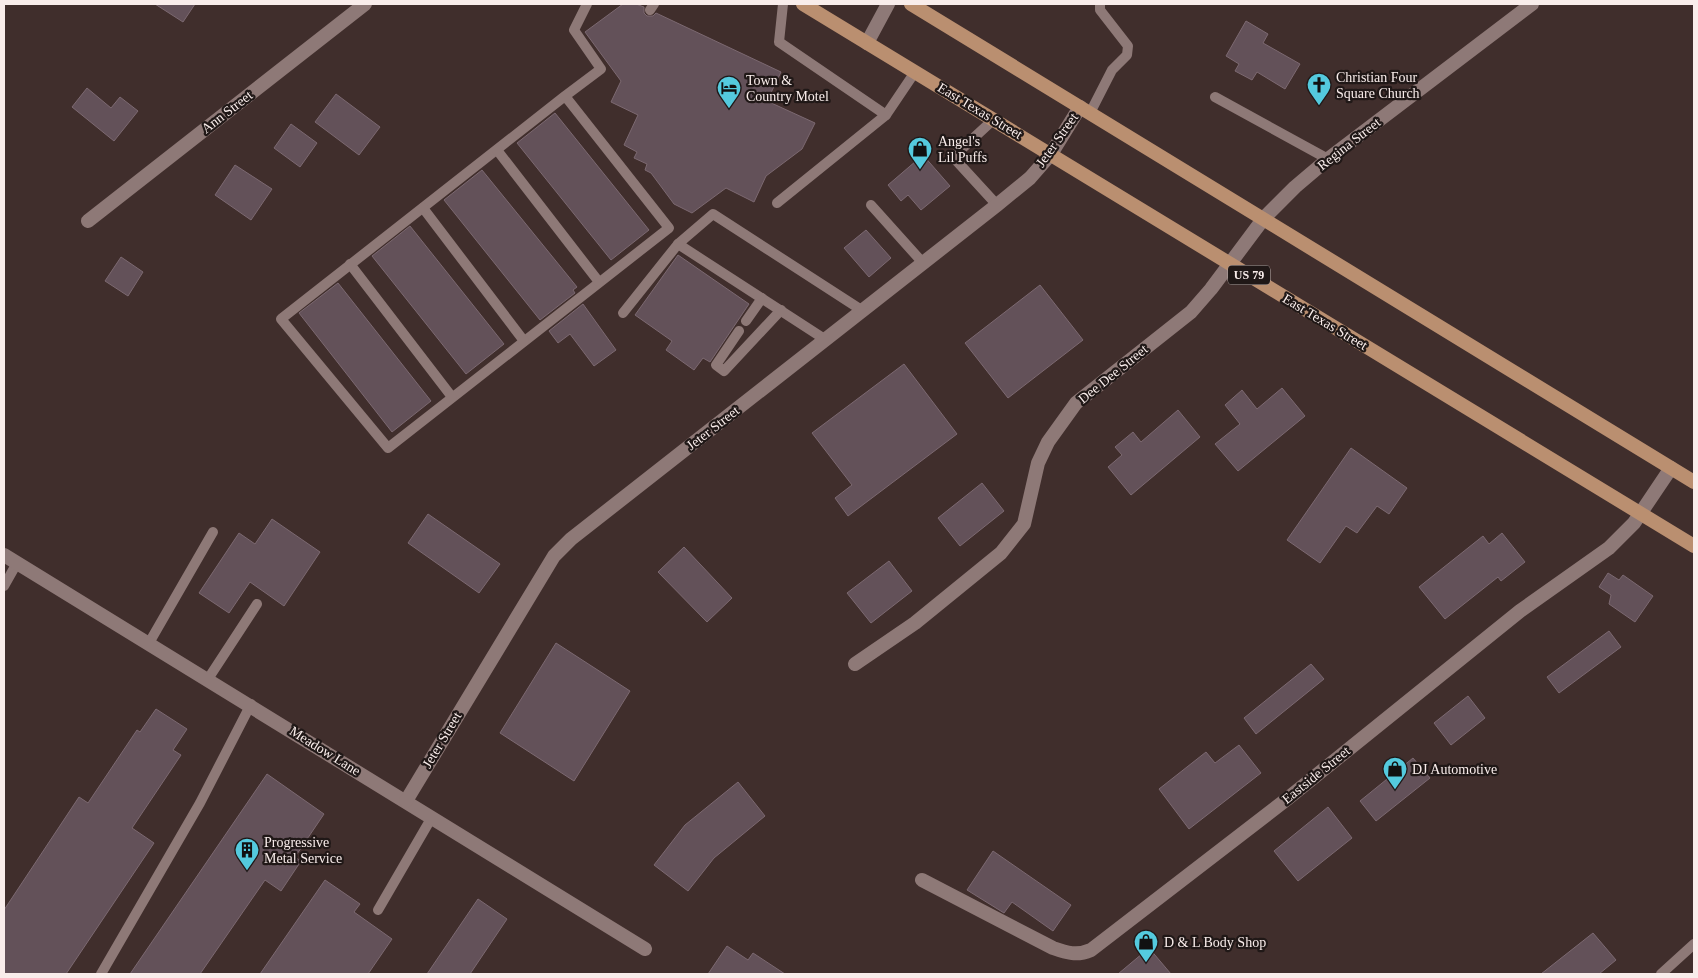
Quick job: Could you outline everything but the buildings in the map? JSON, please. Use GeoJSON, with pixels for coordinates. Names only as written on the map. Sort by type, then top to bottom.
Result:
{"type":"FeatureCollection","features":[{"type":"Feature","properties":{"kind":"main road","name":"East Texas Street"},"geometry":{"type":"LineString","coordinates":[[803,4],[1694,546]]}},
{"type":"Feature","properties":{"kind":"main road"},"geometry":{"type":"LineString","coordinates":[[911,4],[1694,482]]}},
{"type":"Feature","properties":{"kind":"street","name":"Ann Street"},"geometry":{"type":"LineString","coordinates":[[88,221],[365,4]]}},
{"type":"Feature","properties":{"kind":"street"},"geometry":{"type":"LineString","coordinates":[[867,43],[888,4]]}},
{"type":"Feature","properties":{"kind":"street","name":"Regina Street"},"geometry":{"type":"LineString","coordinates":[[1229,264],[1264,218],[1328,158],[1532,4]]}},
{"type":"Feature","properties":{"kind":"street","name":"Jeter Street"},"geometry":{"type":"LineString","coordinates":[[406,800],[554,556],[571,540],[998,205],[1030,178],[1085,110]]}},
{"type":"Feature","properties":{"kind":"street","name":"Dee Dee Street"},"geometry":{"type":"LineString","coordinates":[[855,664],[915,623],[1001,553],[1024,524],[1038,463],[1060,423],[1076,403],[1191,312],[1229,264]]}},
{"type":"Feature","properties":{"kind":"street","name":"Eastside Street"},"geometry":{"type":"LineString","coordinates":[[922,880],[1053,948],[1081,955],[1091,950],[1287,799],[1520,611],[1609,548],[1622,537],[1641,514],[1672,468]]}},
{"type":"Feature","properties":{"kind":"street","name":"Meadow Lane"},"geometry":{"type":"LineString","coordinates":[[4,555],[251,704],[645,949]]}},
{"type":"Feature","properties":{"kind":"lane"},"geometry":{"type":"LineString","coordinates":[[565,96],[668,228],[388,448],[281,319],[565,96],[605,67],[574,30],[587,4]]}},
{"type":"Feature","properties":{"kind":"lane"},"geometry":{"type":"LineString","coordinates":[[783,4],[780,42],[886,115]]}},
{"type":"Feature","properties":{"kind":"lane"},"geometry":{"type":"LineString","coordinates":[[1085,110],[1112,70],[1127,55],[1128,46],[1100,10],[1100,4]]}},
{"type":"Feature","properties":{"kind":"lane"},"geometry":{"type":"LineString","coordinates":[[777,203],[886,115],[915,72]]}},
{"type":"Feature","properties":{"kind":"lane"},"geometry":{"type":"LineString","coordinates":[[1215,97],[1328,158]]}},
{"type":"Feature","properties":{"kind":"lane"},"geometry":{"type":"LineString","coordinates":[[993,120],[953,156],[998,205]]}},
{"type":"Feature","properties":{"kind":"lane"},"geometry":{"type":"LineString","coordinates":[[497,150],[599,282]]}},
{"type":"Feature","properties":{"kind":"lane"},"geometry":{"type":"LineString","coordinates":[[871,205],[924,263]]}},
{"type":"Feature","properties":{"kind":"lane"},"geometry":{"type":"LineString","coordinates":[[423,208],[524,341]]}},
{"type":"Feature","properties":{"kind":"lane"},"geometry":{"type":"LineString","coordinates":[[623,313],[678,244],[713,214],[862,311]]}},
{"type":"Feature","properties":{"kind":"lane"},"geometry":{"type":"LineString","coordinates":[[678,244],[826,340]]}},
{"type":"Feature","properties":{"kind":"lane"},"geometry":{"type":"LineString","coordinates":[[350,264],[452,397]]}},
{"type":"Feature","properties":{"kind":"lane"},"geometry":{"type":"LineString","coordinates":[[746,321],[762,298]]}},
{"type":"Feature","properties":{"kind":"lane"},"geometry":{"type":"LineString","coordinates":[[739,331],[716,365],[724,371],[781,310]]}},
{"type":"Feature","properties":{"kind":"lane"},"geometry":{"type":"LineString","coordinates":[[149,643],[213,532]]}},
{"type":"Feature","properties":{"kind":"lane"},"geometry":{"type":"LineString","coordinates":[[4,586],[17,563]]}},
{"type":"Feature","properties":{"kind":"lane"},"geometry":{"type":"LineString","coordinates":[[208,678],[257,604]]}},
{"type":"Feature","properties":{"kind":"lane"},"geometry":{"type":"LineString","coordinates":[[101,974],[200,803],[251,704]]}},
{"type":"Feature","properties":{"kind":"lane"},"geometry":{"type":"LineString","coordinates":[[378,910],[432,817]]}},
{"type":"Feature","properties":{"kind":"lane"},"geometry":{"type":"LineString","coordinates":[[1661,974],[1694,944]]}},
{"type":"Feature","properties":{"kind":"place","name":"Christian Four Square Church"},"geometry":{"type":"Point","coordinates":[1319,106]}},
{"type":"Feature","properties":{"kind":"place","name":"Town & Country Motel"},"geometry":{"type":"Point","coordinates":[729,109]}},
{"type":"Feature","properties":{"kind":"place","name":"Angel's Lil Puffs"},"geometry":{"type":"Point","coordinates":[920,170]}},
{"type":"Feature","properties":{"kind":"place","name":"DJ Automotive"},"geometry":{"type":"Point","coordinates":[1395,790]}},
{"type":"Feature","properties":{"kind":"place","name":"Progressive Metal Service"},"geometry":{"type":"Point","coordinates":[247,871]}},
{"type":"Feature","properties":{"kind":"place","name":"D & L Body Shop"},"geometry":{"type":"Point","coordinates":[1146,963]}}]}
